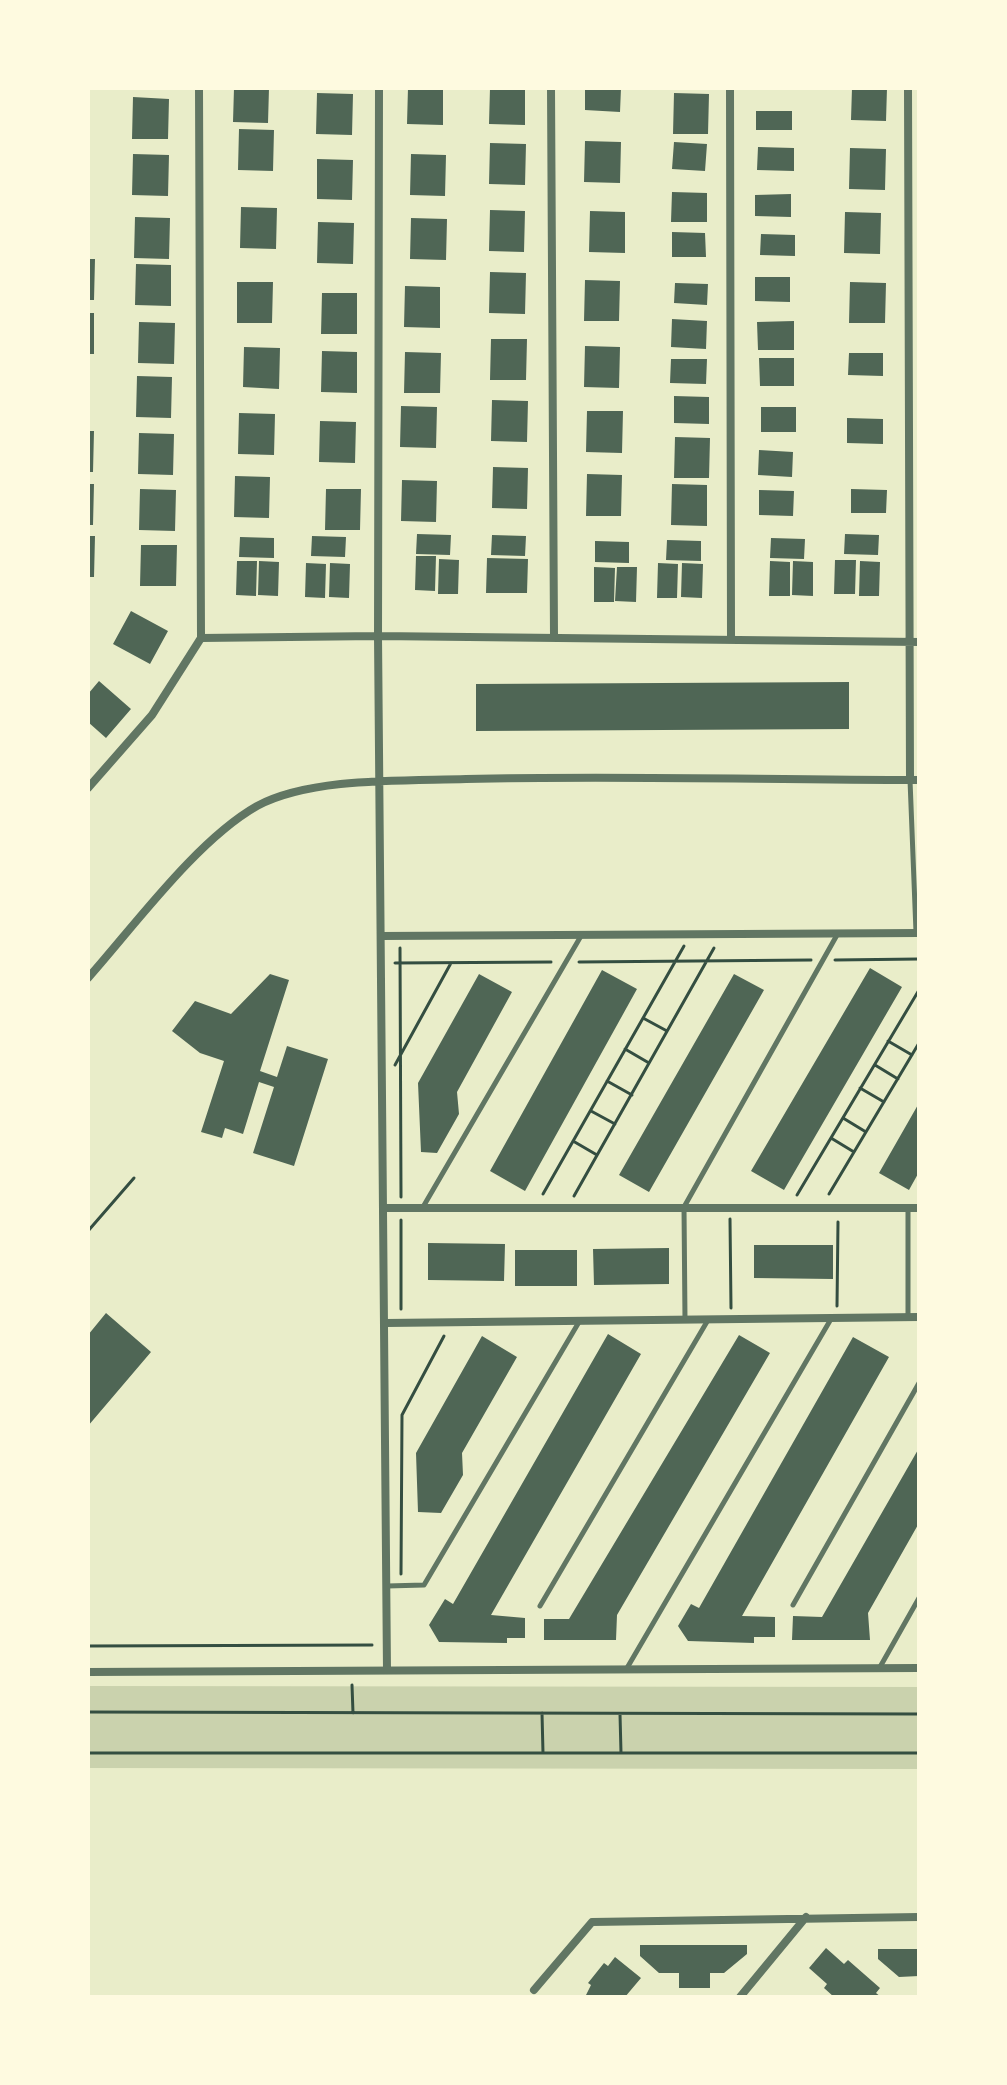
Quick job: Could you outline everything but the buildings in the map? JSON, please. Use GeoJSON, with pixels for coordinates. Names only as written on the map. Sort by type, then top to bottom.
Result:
{"type":"FeatureCollection","features":[{"type":"Feature","properties":{"kind":"street"},"geometry":{"type":"LineString","coordinates":[[88,788],[152,715],[201,638],[199,88]]}},
{"type":"Feature","properties":{"kind":"street"},"geometry":{"type":"LineString","coordinates":[[379,88],[378,636],[387,1669]]}},
{"type":"Feature","properties":{"kind":"street"},"geometry":{"type":"LineString","coordinates":[[551,88],[554,637]]}},
{"type":"Feature","properties":{"kind":"street"},"geometry":{"type":"LineString","coordinates":[[730,88],[731,638]]}},
{"type":"Feature","properties":{"kind":"street"},"geometry":{"type":"LineString","coordinates":[[88,978],[212,840],[258,805],[318,787],[380,781],[548,777],[914,780],[908,88]]}},
{"type":"Feature","properties":{"kind":"street"},"geometry":{"type":"LineString","coordinates":[[201,638],[378,636],[914,642]]}},
{"type":"Feature","properties":{"kind":"street"},"geometry":{"type":"LineString","coordinates":[[381,936],[918,933]]}},
{"type":"Feature","properties":{"kind":"street"},"geometry":{"type":"LineString","coordinates":[[383,1208],[919,1208]]}},
{"type":"Feature","properties":{"kind":"street"},"geometry":{"type":"LineString","coordinates":[[386,1323],[919,1317]]}},
{"type":"Feature","properties":{"kind":"street"},"geometry":{"type":"LineString","coordinates":[[88,1672],[919,1668]]}},
{"type":"Feature","properties":{"kind":"street"},"geometry":{"type":"LineString","coordinates":[[740,1997],[806,1917]]}},
{"type":"Feature","properties":{"kind":"street"},"geometry":{"type":"LineString","coordinates":[[534,1990],[592,1922],[919,1917]]}},
{"type":"Feature","properties":{"kind":"lane"},"geometry":{"type":"LineString","coordinates":[[914,780],[918,933]]}},
{"type":"Feature","properties":{"kind":"lane"},"geometry":{"type":"LineString","coordinates":[[685,1320],[684,1207],[838,934]]}},
{"type":"Feature","properties":{"kind":"lane"},"geometry":{"type":"LineString","coordinates":[[423,1208],[582,935]]}},
{"type":"Feature","properties":{"kind":"lane"},"geometry":{"type":"LineString","coordinates":[[908,1208],[908,1317]]}},
{"type":"Feature","properties":{"kind":"lane"},"geometry":{"type":"LineString","coordinates":[[627,1668],[834,1318]]}},
{"type":"Feature","properties":{"kind":"lane"},"geometry":{"type":"LineString","coordinates":[[540,1606],[708,1320]]}},
{"type":"Feature","properties":{"kind":"lane"},"geometry":{"type":"LineString","coordinates":[[387,1586],[424,1585],[579,1321]]}},
{"type":"Feature","properties":{"kind":"lane"},"geometry":{"type":"LineString","coordinates":[[793,1605],[919,1383]]}},
{"type":"Feature","properties":{"kind":"lane"},"geometry":{"type":"LineString","coordinates":[[879,1668],[919,1598]]}},
{"type":"Feature","properties":{"kind":"path"},"geometry":{"type":"LineString","coordinates":[[567,1207],[722,934]]}},
{"type":"Feature","properties":{"kind":"path"},"geometry":{"type":"LineString","coordinates":[[536,1208],[690,935]]}},
{"type":"Feature","properties":{"kind":"path"},"geometry":{"type":"LineString","coordinates":[[400,936],[401,1323]]}},
{"type":"Feature","properties":{"kind":"path"},"geometry":{"type":"LineString","coordinates":[[382,964],[919,959]]}},
{"type":"Feature","properties":{"kind":"path"},"geometry":{"type":"LineString","coordinates":[[394,1066],[451,963]]}},
{"type":"Feature","properties":{"kind":"path"},"geometry":{"type":"LineString","coordinates":[[789,1208],[919,990]]}},
{"type":"Feature","properties":{"kind":"path"},"geometry":{"type":"LineString","coordinates":[[643,1018],[667,1031]]}},
{"type":"Feature","properties":{"kind":"path"},"geometry":{"type":"LineString","coordinates":[[888,1041],[912,1055]]}},
{"type":"Feature","properties":{"kind":"path"},"geometry":{"type":"LineString","coordinates":[[821,1208],[919,1043]]}},
{"type":"Feature","properties":{"kind":"path"},"geometry":{"type":"LineString","coordinates":[[625,1049],[649,1063]]}},
{"type":"Feature","properties":{"kind":"path"},"geometry":{"type":"LineString","coordinates":[[875,1065],[898,1079]]}},
{"type":"Feature","properties":{"kind":"path"},"geometry":{"type":"LineString","coordinates":[[607,1081],[632,1095]]}},
{"type":"Feature","properties":{"kind":"path"},"geometry":{"type":"LineString","coordinates":[[860,1088],[884,1102]]}},
{"type":"Feature","properties":{"kind":"path"},"geometry":{"type":"LineString","coordinates":[[591,1111],[615,1124]]}},
{"type":"Feature","properties":{"kind":"path"},"geometry":{"type":"LineString","coordinates":[[843,1118],[866,1132]]}},
{"type":"Feature","properties":{"kind":"path"},"geometry":{"type":"LineString","coordinates":[[831,1138],[854,1152]]}},
{"type":"Feature","properties":{"kind":"path"},"geometry":{"type":"LineString","coordinates":[[573,1141],[597,1155]]}},
{"type":"Feature","properties":{"kind":"path"},"geometry":{"type":"LineString","coordinates":[[88,1231],[134,1178]]}},
{"type":"Feature","properties":{"kind":"path"},"geometry":{"type":"LineString","coordinates":[[730,1208],[732,1319]]}},
{"type":"Feature","properties":{"kind":"path"},"geometry":{"type":"LineString","coordinates":[[834,1318],[838,1208]]}},
{"type":"Feature","properties":{"kind":"path"},"geometry":{"type":"LineString","coordinates":[[401,1586],[402,1415],[452,1322]]}},
{"type":"Feature","properties":{"kind":"path"},"geometry":{"type":"LineString","coordinates":[[88,1646],[387,1645]]}},
{"type":"Feature","properties":{"kind":"path"},"geometry":{"type":"LineString","coordinates":[[88,1712],[919,1714]]}},
{"type":"Feature","properties":{"kind":"path"},"geometry":{"type":"LineString","coordinates":[[542,1713],[543,1753]]}},
{"type":"Feature","properties":{"kind":"path"},"geometry":{"type":"LineString","coordinates":[[620,1714],[621,1753]]}},
{"type":"Feature","properties":{"kind":"path"},"geometry":{"type":"LineString","coordinates":[[88,1753],[919,1753]]}},
{"type":"Feature","properties":{"kind":"green space"},"geometry":{"type":"Polygon","coordinates":[[[88,1686],[919,1687],[919,1769],[88,1768],[88,1686]]]}}]}
